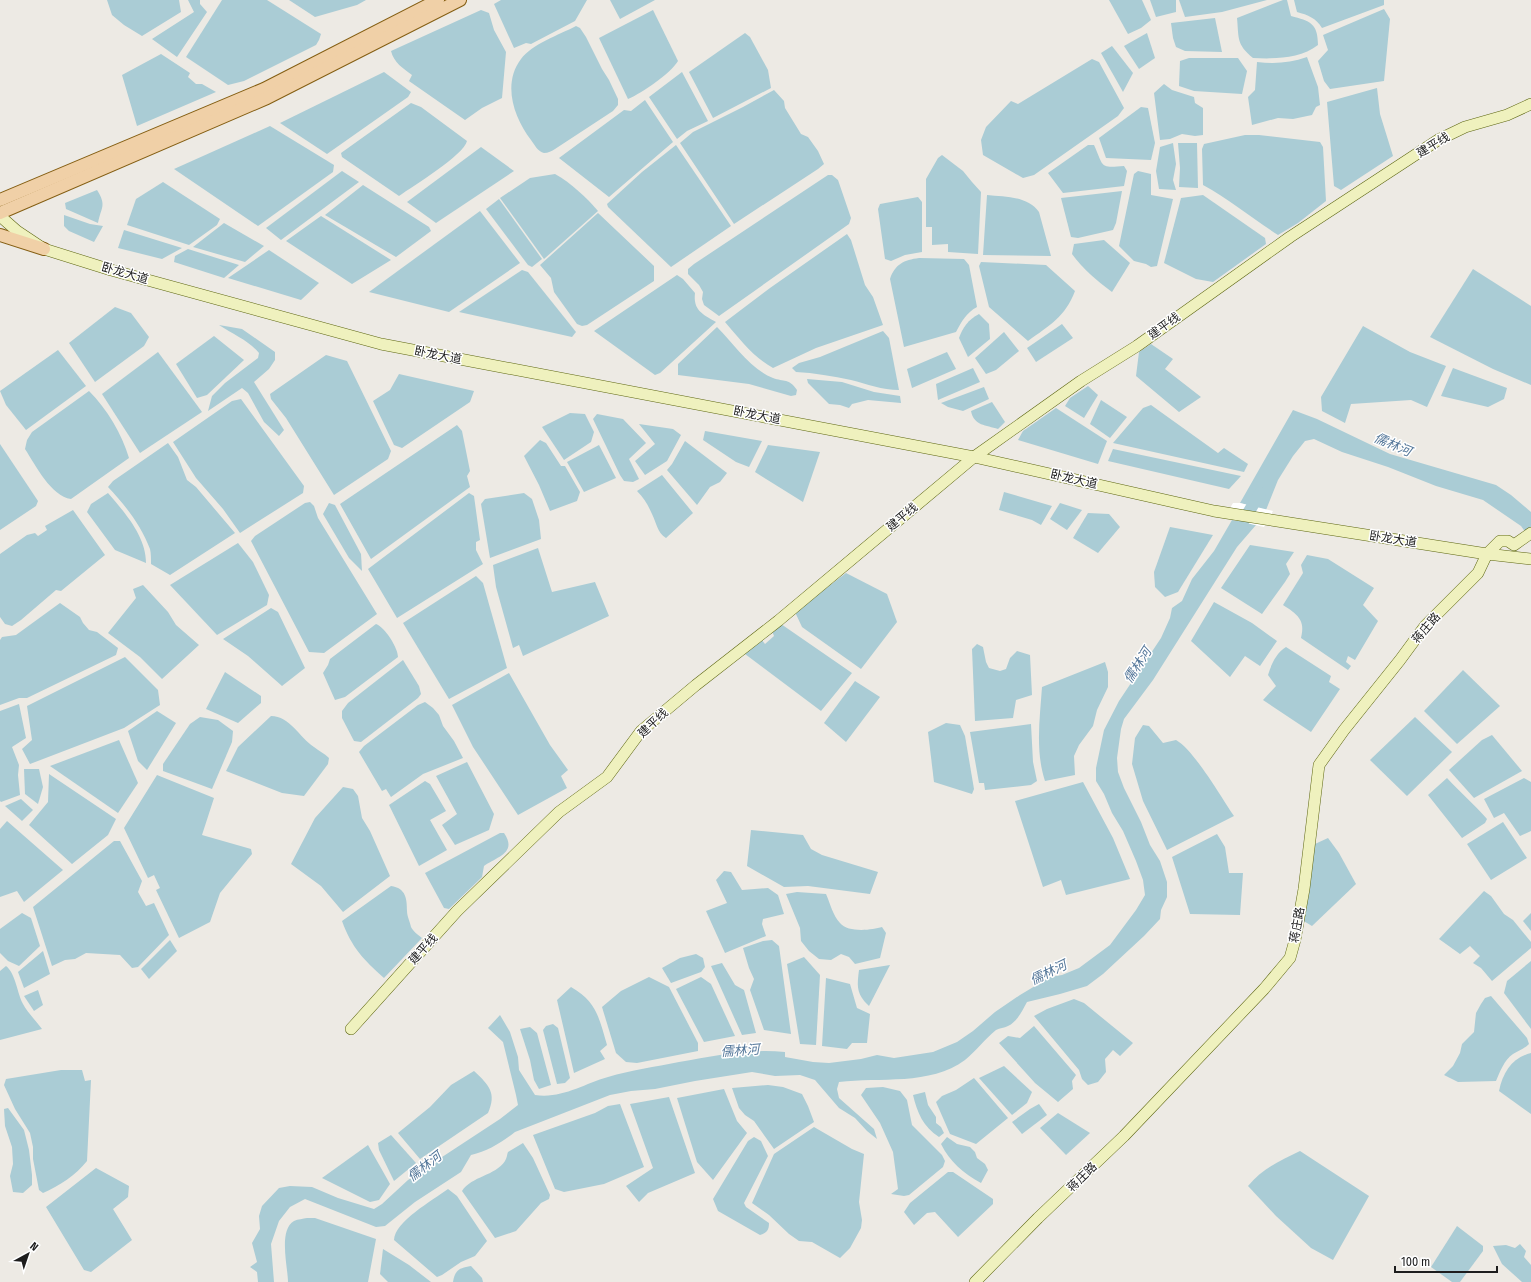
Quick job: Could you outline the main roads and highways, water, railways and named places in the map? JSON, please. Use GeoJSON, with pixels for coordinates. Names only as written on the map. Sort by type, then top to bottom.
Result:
{"type":"FeatureCollection","features":[{"type":"Feature","properties":{"kind":"main road"},"geometry":{"type":"LineString","coordinates":[[0,200],[264,89],[438,0]]}},
{"type":"Feature","properties":{"kind":"main road"},"geometry":{"type":"LineString","coordinates":[[0,214],[267,98],[460,0]]}},
{"type":"Feature","properties":{"kind":"main road"},"geometry":{"type":"LineString","coordinates":[[0,235],[44,249]]}},
{"type":"Feature","properties":{"kind":"water"},"geometry":{"type":"Polygon","coordinates":[[[107,0],[179,0],[181,12],[142,36],[124,25],[112,15],[107,0]]]}},
{"type":"Feature","properties":{"kind":"water"},"geometry":{"type":"Polygon","coordinates":[[[188,0],[200,0],[200,4],[207,12],[177,57],[152,39],[194,12],[188,0]]]}},
{"type":"Feature","properties":{"kind":"water"},"geometry":{"type":"Polygon","coordinates":[[[222,0],[267,0],[321,34],[319,40],[316,45],[244,81],[228,85],[186,57],[222,0]]]}},
{"type":"Feature","properties":{"kind":"water"},"geometry":{"type":"Polygon","coordinates":[[[289,0],[366,0],[357,5],[315,17],[289,0]]]}},
{"type":"Feature","properties":{"kind":"water"},"geometry":{"type":"Polygon","coordinates":[[[501,0],[587,0],[575,21],[531,44],[526,43],[514,48],[494,4],[501,0]]]}},
{"type":"Feature","properties":{"kind":"water"},"geometry":{"type":"Polygon","coordinates":[[[610,0],[655,0],[620,19],[610,0]]]}},
{"type":"Feature","properties":{"kind":"water"},"geometry":{"type":"Polygon","coordinates":[[[1109,0],[1142,0],[1151,20],[1141,28],[1128,34],[1109,0]]]}},
{"type":"Feature","properties":{"kind":"water"},"geometry":{"type":"Polygon","coordinates":[[[1150,0],[1176,0],[1176,12],[1156,17],[1150,0]]]}},
{"type":"Feature","properties":{"kind":"water"},"geometry":{"type":"Polygon","coordinates":[[[1179,0],[1267,0],[1222,12],[1185,17],[1179,0]]]}},
{"type":"Feature","properties":{"kind":"water"},"geometry":{"type":"Polygon","coordinates":[[[1283,0],[1287,0],[1291,16],[1312,24],[1318,38],[1318,45],[1311,50],[1295,56],[1253,58],[1244,49],[1239,40],[1237,18],[1283,0]]]}},
{"type":"Feature","properties":{"kind":"water"},"geometry":{"type":"Polygon","coordinates":[[[1294,0],[1384,0],[1384,5],[1322,28],[1311,17],[1297,12],[1294,0]]]}},
{"type":"Feature","properties":{"kind":"water"},"geometry":{"type":"Polygon","coordinates":[[[1384,9],[1390,19],[1384,81],[1330,89],[1324,81],[1318,61],[1328,50],[1323,35],[1384,9]]]}},
{"type":"Feature","properties":{"kind":"water"},"geometry":{"type":"Polygon","coordinates":[[[481,10],[489,13],[494,30],[506,52],[502,98],[482,108],[465,120],[409,81],[412,75],[397,62],[391,51],[481,10]]]}},
{"type":"Feature","properties":{"kind":"water"},"geometry":{"type":"Polygon","coordinates":[[[653,10],[678,61],[656,82],[628,99],[599,38],[653,10]]]}},
{"type":"Feature","properties":{"kind":"water"},"geometry":{"type":"Polygon","coordinates":[[[1215,18],[1222,52],[1185,51],[1176,47],[1171,23],[1215,18]]]}},
{"type":"Feature","properties":{"kind":"water"},"geometry":{"type":"Polygon","coordinates":[[[576,26],[580,28],[586,37],[609,80],[618,99],[618,105],[613,111],[555,149],[544,153],[536,148],[515,111],[512,101],[512,79],[515,69],[521,59],[532,49],[546,40],[576,26]]]}},
{"type":"Feature","properties":{"kind":"water"},"geometry":{"type":"Polygon","coordinates":[[[745,33],[750,37],[768,70],[771,88],[713,118],[689,72],[745,33]]]}},
{"type":"Feature","properties":{"kind":"water"},"geometry":{"type":"Polygon","coordinates":[[[1147,33],[1155,58],[1139,69],[1124,46],[1147,33]]]}},
{"type":"Feature","properties":{"kind":"water"},"geometry":{"type":"Polygon","coordinates":[[[1112,46],[1133,73],[1123,92],[1101,53],[1112,46]]]}},
{"type":"Feature","properties":{"kind":"water"},"geometry":{"type":"Polygon","coordinates":[[[161,54],[190,73],[188,77],[196,84],[202,84],[216,92],[137,126],[122,75],[161,54]]]}},
{"type":"Feature","properties":{"kind":"water"},"geometry":{"type":"Polygon","coordinates":[[[1307,57],[1318,87],[1320,105],[1316,107],[1312,115],[1293,119],[1278,118],[1252,125],[1248,97],[1255,90],[1257,62],[1270,63],[1295,61],[1307,57]]]}},
{"type":"Feature","properties":{"kind":"water"},"geometry":{"type":"Polygon","coordinates":[[[1189,58],[1238,58],[1247,71],[1242,94],[1194,91],[1179,86],[1180,61],[1189,58]]]}},
{"type":"Feature","properties":{"kind":"water"},"geometry":{"type":"Polygon","coordinates":[[[1092,59],[1099,62],[1124,108],[1118,116],[1034,175],[1023,178],[983,155],[981,140],[986,127],[1011,101],[1018,104],[1092,59]]]}},
{"type":"Feature","properties":{"kind":"water"},"geometry":{"type":"Polygon","coordinates":[[[384,72],[411,92],[408,97],[327,154],[280,123],[384,72]]]}},
{"type":"Feature","properties":{"kind":"water"},"geometry":{"type":"Polygon","coordinates":[[[682,72],[708,121],[687,131],[677,139],[649,97],[682,72]]]}},
{"type":"Feature","properties":{"kind":"water"},"geometry":{"type":"Polygon","coordinates":[[[1164,84],[1172,90],[1194,97],[1195,103],[1203,108],[1203,135],[1195,136],[1182,134],[1170,139],[1160,140],[1154,93],[1164,84]]]}},
{"type":"Feature","properties":{"kind":"water"},"geometry":{"type":"Polygon","coordinates":[[[1377,88],[1380,114],[1393,156],[1341,190],[1334,186],[1327,102],[1377,88]]]}},
{"type":"Feature","properties":{"kind":"water"},"geometry":{"type":"Polygon","coordinates":[[[774,90],[784,101],[785,108],[801,134],[808,137],[818,151],[824,164],[734,224],[680,143],[693,132],[774,90]]]}},
{"type":"Feature","properties":{"kind":"water"},"geometry":{"type":"Polygon","coordinates":[[[645,100],[673,142],[609,197],[559,158],[624,110],[631,111],[645,100]]]}},
{"type":"Feature","properties":{"kind":"water"},"geometry":{"type":"Polygon","coordinates":[[[411,103],[421,107],[467,141],[464,147],[448,162],[399,196],[342,157],[341,153],[411,103]]]}},
{"type":"Feature","properties":{"kind":"water"},"geometry":{"type":"Polygon","coordinates":[[[1141,107],[1148,108],[1155,143],[1151,160],[1106,158],[1099,138],[1141,107]]]}},
{"type":"Feature","properties":{"kind":"water"},"geometry":{"type":"Polygon","coordinates":[[[270,126],[334,165],[333,172],[258,226],[174,169],[270,126]]]}},
{"type":"Feature","properties":{"kind":"water"},"geometry":{"type":"Polygon","coordinates":[[[1245,135],[1259,135],[1320,142],[1323,147],[1326,201],[1298,223],[1278,235],[1222,196],[1203,185],[1202,149],[1204,144],[1245,135]]]}},
{"type":"Feature","properties":{"kind":"water"},"geometry":{"type":"Polygon","coordinates":[[[1173,143],[1176,164],[1173,180],[1176,190],[1159,189],[1156,171],[1160,147],[1173,143]]]}},
{"type":"Feature","properties":{"kind":"water"},"geometry":{"type":"Polygon","coordinates":[[[1178,143],[1197,143],[1198,188],[1179,187],[1180,168],[1178,143]]]}},
{"type":"Feature","properties":{"kind":"water"},"geometry":{"type":"Polygon","coordinates":[[[676,145],[731,226],[671,267],[608,207],[607,204],[642,172],[676,145]]]}},
{"type":"Feature","properties":{"kind":"water"},"geometry":{"type":"Polygon","coordinates":[[[1088,145],[1094,145],[1101,162],[1106,166],[1124,166],[1127,171],[1124,186],[1063,193],[1048,173],[1088,145]]]}},
{"type":"Feature","properties":{"kind":"water"},"geometry":{"type":"Polygon","coordinates":[[[481,147],[514,171],[436,223],[407,202],[481,147]]]}},
{"type":"Feature","properties":{"kind":"water"},"geometry":{"type":"Polygon","coordinates":[[[942,155],[963,171],[981,192],[978,254],[948,252],[948,244],[932,245],[932,227],[926,227],[926,179],[938,158],[942,155]]]}},
{"type":"Feature","properties":{"kind":"water"},"geometry":{"type":"Polygon","coordinates":[[[342,171],[359,182],[281,240],[266,228],[342,171]]]}},
{"type":"Feature","properties":{"kind":"water"},"geometry":{"type":"Polygon","coordinates":[[[1138,171],[1151,174],[1151,195],[1173,199],[1157,266],[1151,267],[1134,261],[1119,246],[1134,174],[1138,171]]]}},
{"type":"Feature","properties":{"kind":"water"},"geometry":{"type":"Polygon","coordinates":[[[555,174],[578,191],[598,211],[544,259],[500,198],[530,178],[555,174]]]}},
{"type":"Feature","properties":{"kind":"water"},"geometry":{"type":"Polygon","coordinates":[[[828,175],[832,175],[838,180],[851,218],[849,224],[719,316],[704,305],[702,299],[703,292],[699,285],[688,274],[688,269],[828,175]]]}},
{"type":"Feature","properties":{"kind":"water"},"geometry":{"type":"Polygon","coordinates":[[[163,182],[220,219],[217,225],[189,245],[127,225],[136,199],[163,182]]]}},
{"type":"Feature","properties":{"kind":"water"},"geometry":{"type":"Polygon","coordinates":[[[363,185],[429,227],[431,231],[396,257],[325,215],[363,185]]]}},
{"type":"Feature","properties":{"kind":"water"},"geometry":{"type":"Polygon","coordinates":[[[97,190],[103,203],[98,223],[66,209],[65,203],[97,190]]]}},
{"type":"Feature","properties":{"kind":"water"},"geometry":{"type":"Polygon","coordinates":[[[1122,191],[1116,223],[1113,230],[1078,238],[1071,237],[1061,198],[1122,191]]]}},
{"type":"Feature","properties":{"kind":"water"},"geometry":{"type":"Polygon","coordinates":[[[987,195],[1016,198],[1029,203],[1034,207],[1039,212],[1051,256],[983,255],[987,195]]]}},
{"type":"Feature","properties":{"kind":"water"},"geometry":{"type":"Polygon","coordinates":[[[1203,195],[1265,238],[1266,244],[1213,282],[1196,279],[1164,263],[1181,198],[1203,195]]]}},
{"type":"Feature","properties":{"kind":"water"},"geometry":{"type":"Polygon","coordinates":[[[918,197],[922,202],[922,252],[905,255],[891,261],[885,259],[878,209],[880,204],[918,197]]]}},
{"type":"Feature","properties":{"kind":"water"},"geometry":{"type":"Polygon","coordinates":[[[499,199],[542,259],[532,267],[528,265],[486,209],[499,199]]]}},
{"type":"Feature","properties":{"kind":"water"},"geometry":{"type":"Polygon","coordinates":[[[480,211],[520,263],[449,312],[369,292],[480,211]]]}},
{"type":"Feature","properties":{"kind":"water"},"geometry":{"type":"Polygon","coordinates":[[[598,213],[654,266],[654,281],[587,325],[582,326],[577,324],[554,292],[551,278],[540,265],[598,213]]]}},
{"type":"Feature","properties":{"kind":"water"},"geometry":{"type":"Polygon","coordinates":[[[64,215],[90,224],[103,226],[94,242],[69,231],[64,226],[64,215]]]}},
{"type":"Feature","properties":{"kind":"water"},"geometry":{"type":"Polygon","coordinates":[[[321,216],[391,260],[352,284],[286,241],[321,216]]]}},
{"type":"Feature","properties":{"kind":"water"},"geometry":{"type":"Polygon","coordinates":[[[224,223],[264,246],[245,262],[193,247],[224,223]]]}},
{"type":"Feature","properties":{"kind":"water"},"geometry":{"type":"Polygon","coordinates":[[[124,230],[182,248],[162,259],[118,248],[124,230]]]}},
{"type":"Feature","properties":{"kind":"water"},"geometry":{"type":"Polygon","coordinates":[[[847,234],[851,240],[865,285],[873,297],[883,325],[816,348],[773,368],[766,364],[741,341],[725,322],[770,288],[847,234]]]}},
{"type":"Feature","properties":{"kind":"water"},"geometry":{"type":"Polygon","coordinates":[[[1104,240],[1130,263],[1112,292],[1090,274],[1072,254],[1074,244],[1104,240]]]}},
{"type":"Feature","properties":{"kind":"water"},"geometry":{"type":"Polygon","coordinates":[[[188,249],[239,265],[224,278],[174,262],[175,256],[188,249]]]}},
{"type":"Feature","properties":{"kind":"water"},"geometry":{"type":"Polygon","coordinates":[[[269,250],[319,283],[301,300],[228,278],[269,250]]]}},
{"type":"Feature","properties":{"kind":"water"},"geometry":{"type":"Polygon","coordinates":[[[919,258],[964,259],[969,265],[977,307],[967,315],[956,332],[904,347],[890,279],[897,266],[909,260],[919,258]]]}},
{"type":"Feature","properties":{"kind":"water"},"geometry":{"type":"Polygon","coordinates":[[[981,262],[1046,265],[1075,291],[1067,308],[1062,314],[1028,341],[989,307],[979,266],[981,262]]]}},
{"type":"Feature","properties":{"kind":"water"},"geometry":{"type":"Polygon","coordinates":[[[1473,269],[1531,306],[1531,385],[1493,369],[1430,337],[1473,269]]]}},
{"type":"Feature","properties":{"kind":"water"},"geometry":{"type":"Polygon","coordinates":[[[522,270],[528,272],[576,332],[572,337],[459,312],[522,270]]]}},
{"type":"Feature","properties":{"kind":"water"},"geometry":{"type":"Polygon","coordinates":[[[677,275],[683,279],[695,293],[695,304],[697,308],[716,322],[660,373],[655,375],[594,331],[677,275]]]}},
{"type":"Feature","properties":{"kind":"water"},"geometry":{"type":"Polygon","coordinates":[[[115,307],[131,313],[149,337],[144,346],[95,382],[69,343],[115,307]]]}},
{"type":"Feature","properties":{"kind":"water"},"geometry":{"type":"Polygon","coordinates":[[[979,314],[989,324],[990,339],[968,357],[959,338],[966,324],[979,314]]]}},
{"type":"Feature","properties":{"kind":"water"},"geometry":{"type":"Polygon","coordinates":[[[1062,324],[1073,338],[1036,362],[1027,348],[1062,324]]]}},
{"type":"Feature","properties":{"kind":"water"},"geometry":{"type":"Polygon","coordinates":[[[219,325],[242,329],[275,352],[275,360],[269,369],[254,382],[284,430],[279,436],[264,422],[248,393],[242,388],[208,411],[212,396],[225,383],[258,358],[259,353],[246,341],[219,325]]]}},
{"type":"Feature","properties":{"kind":"water"},"geometry":{"type":"Polygon","coordinates":[[[1363,326],[1410,352],[1446,366],[1427,407],[1411,400],[1351,404],[1345,423],[1322,411],[1321,397],[1363,326]]]}},
{"type":"Feature","properties":{"kind":"water"},"geometry":{"type":"Polygon","coordinates":[[[717,327],[749,362],[764,374],[789,382],[797,390],[796,395],[791,396],[749,384],[678,375],[678,364],[717,327]]]}},
{"type":"Feature","properties":{"kind":"water"},"geometry":{"type":"Polygon","coordinates":[[[883,331],[889,338],[899,390],[881,388],[830,376],[796,372],[792,368],[799,363],[820,357],[883,331]]]}},
{"type":"Feature","properties":{"kind":"water"},"geometry":{"type":"Polygon","coordinates":[[[1004,332],[1019,351],[996,370],[986,374],[975,358],[1004,332]]]}},
{"type":"Feature","properties":{"kind":"water"},"geometry":{"type":"Polygon","coordinates":[[[214,336],[244,360],[207,395],[197,398],[176,364],[214,336]]]}},
{"type":"Feature","properties":{"kind":"water"},"geometry":{"type":"Polygon","coordinates":[[[1151,344],[1173,359],[1165,369],[1201,397],[1179,412],[1136,376],[1139,352],[1151,344]]]}},
{"type":"Feature","properties":{"kind":"water"},"geometry":{"type":"Polygon","coordinates":[[[58,350],[86,386],[26,430],[6,405],[0,391],[58,350]]]}},
{"type":"Feature","properties":{"kind":"water"},"geometry":{"type":"Polygon","coordinates":[[[158,352],[202,412],[140,453],[102,394],[158,352]]]}},
{"type":"Feature","properties":{"kind":"water"},"geometry":{"type":"Polygon","coordinates":[[[947,352],[956,369],[912,388],[907,369],[947,352]]]}},
{"type":"Feature","properties":{"kind":"water"},"geometry":{"type":"Polygon","coordinates":[[[326,355],[347,361],[391,451],[388,459],[334,495],[286,418],[271,399],[270,394],[326,355]]]}},
{"type":"Feature","properties":{"kind":"water"},"geometry":{"type":"Polygon","coordinates":[[[973,368],[980,382],[938,400],[936,384],[973,368]]]}},
{"type":"Feature","properties":{"kind":"water"},"geometry":{"type":"Polygon","coordinates":[[[1453,368],[1507,388],[1504,399],[1488,407],[1441,396],[1453,368]]]}},
{"type":"Feature","properties":{"kind":"water"},"geometry":{"type":"Polygon","coordinates":[[[399,374],[474,391],[470,402],[402,448],[394,445],[373,401],[390,390],[399,374]]]}},
{"type":"Feature","properties":{"kind":"water"},"geometry":{"type":"Polygon","coordinates":[[[807,379],[842,382],[874,392],[900,396],[901,403],[868,400],[852,404],[849,408],[829,404],[808,383],[807,379]]]}},
{"type":"Feature","properties":{"kind":"water"},"geometry":{"type":"Polygon","coordinates":[[[1088,386],[1098,395],[1084,418],[1065,406],[1070,398],[1088,386]]]}},
{"type":"Feature","properties":{"kind":"water"},"geometry":{"type":"Polygon","coordinates":[[[984,387],[989,399],[963,411],[948,407],[941,403],[984,387]]]}},
{"type":"Feature","properties":{"kind":"water"},"geometry":{"type":"Polygon","coordinates":[[[89,391],[96,398],[113,422],[129,458],[71,499],[64,497],[51,486],[39,472],[25,449],[27,440],[32,432],[89,391]]]}},
{"type":"Feature","properties":{"kind":"water"},"geometry":{"type":"Polygon","coordinates":[[[241,399],[304,486],[303,493],[240,533],[223,509],[196,478],[173,442],[232,401],[241,399]]]}},
{"type":"Feature","properties":{"kind":"water"},"geometry":{"type":"Polygon","coordinates":[[[1101,400],[1127,417],[1110,438],[1090,424],[1101,400]]]}},
{"type":"Feature","properties":{"kind":"water"},"geometry":{"type":"Polygon","coordinates":[[[992,402],[1005,422],[998,429],[985,426],[975,420],[971,411],[992,402]]]}},
{"type":"Feature","properties":{"kind":"water"},"geometry":{"type":"Polygon","coordinates":[[[1151,405],[1218,453],[1224,448],[1248,464],[1244,472],[1113,443],[1143,408],[1151,405]]]}},
{"type":"Feature","properties":{"kind":"water"},"geometry":{"type":"Polygon","coordinates":[[[1056,408],[1107,441],[1098,464],[1018,440],[1023,431],[1056,408]]]}},
{"type":"Feature","properties":{"kind":"water"},"geometry":{"type":"Polygon","coordinates":[[[1293,410],[1317,419],[1390,454],[1496,485],[1511,495],[1531,512],[1531,540],[1521,526],[1483,500],[1436,486],[1388,467],[1342,452],[1314,439],[1305,441],[1293,456],[1278,480],[1266,510],[1240,503],[1293,410]]]}},
{"type":"Feature","properties":{"kind":"water"},"geometry":{"type":"Polygon","coordinates":[[[570,413],[585,414],[594,432],[591,442],[564,460],[542,427],[570,413]]]}},
{"type":"Feature","properties":{"kind":"water"},"geometry":{"type":"Polygon","coordinates":[[[597,414],[623,419],[646,443],[629,459],[639,479],[633,482],[624,481],[620,475],[593,419],[597,414]]]}},
{"type":"Feature","properties":{"kind":"water"},"geometry":{"type":"Polygon","coordinates":[[[639,424],[673,429],[681,435],[667,461],[645,475],[635,461],[655,444],[639,424]]]}},
{"type":"Feature","properties":{"kind":"water"},"geometry":{"type":"Polygon","coordinates":[[[457,425],[462,431],[470,471],[467,476],[470,487],[371,559],[340,504],[457,425]]]}},
{"type":"Feature","properties":{"kind":"water"},"geometry":{"type":"Polygon","coordinates":[[[705,431],[762,441],[749,467],[736,462],[703,440],[705,431]]]}},
{"type":"Feature","properties":{"kind":"water"},"geometry":{"type":"Polygon","coordinates":[[[540,440],[546,443],[561,466],[565,466],[580,492],[577,501],[550,511],[524,456],[540,440]]]}},
{"type":"Feature","properties":{"kind":"water"},"geometry":{"type":"Polygon","coordinates":[[[685,441],[727,473],[720,482],[710,487],[697,505],[667,470],[685,441]]]}},
{"type":"Feature","properties":{"kind":"water"},"geometry":{"type":"Polygon","coordinates":[[[168,443],[178,457],[187,480],[196,487],[235,533],[170,575],[151,564],[150,549],[142,532],[126,508],[108,487],[113,481],[168,443]]]}},
{"type":"Feature","properties":{"kind":"water"},"geometry":{"type":"Polygon","coordinates":[[[0,444],[38,501],[36,506],[0,530],[0,444]]]}},
{"type":"Feature","properties":{"kind":"water"},"geometry":{"type":"Polygon","coordinates":[[[599,445],[616,478],[584,492],[567,462],[599,445]]]}},
{"type":"Feature","properties":{"kind":"water"},"geometry":{"type":"Polygon","coordinates":[[[768,445],[820,452],[803,502],[755,472],[768,445]]]}},
{"type":"Feature","properties":{"kind":"water"},"geometry":{"type":"Polygon","coordinates":[[[1113,449],[1241,476],[1229,489],[1108,461],[1113,449]]]}},
{"type":"Feature","properties":{"kind":"water"},"geometry":{"type":"Polygon","coordinates":[[[662,475],[693,513],[666,538],[659,530],[642,496],[637,491],[662,475]]]}},
{"type":"Feature","properties":{"kind":"water"},"geometry":{"type":"Polygon","coordinates":[[[1004,492],[1052,506],[1041,525],[1032,520],[999,510],[1004,492]]]}},
{"type":"Feature","properties":{"kind":"water"},"geometry":{"type":"Polygon","coordinates":[[[108,493],[133,525],[138,534],[145,553],[146,563],[115,550],[87,512],[91,504],[108,493]]]}},
{"type":"Feature","properties":{"kind":"water"},"geometry":{"type":"Polygon","coordinates":[[[469,493],[474,496],[480,540],[476,542],[476,550],[483,564],[397,618],[368,569],[469,493]]]}},
{"type":"Feature","properties":{"kind":"water"},"geometry":{"type":"Polygon","coordinates":[[[524,493],[532,499],[539,520],[541,539],[490,558],[481,504],[485,499],[524,493]]]}},
{"type":"Feature","properties":{"kind":"water"},"geometry":{"type":"Polygon","coordinates":[[[310,502],[314,506],[318,518],[377,614],[324,653],[309,652],[251,541],[255,536],[305,503],[310,502]]]}},
{"type":"Feature","properties":{"kind":"water"},"geometry":{"type":"Polygon","coordinates":[[[329,503],[335,505],[361,554],[362,571],[349,558],[323,514],[329,503]]]}},
{"type":"Feature","properties":{"kind":"water"},"geometry":{"type":"Polygon","coordinates":[[[1060,503],[1082,510],[1067,530],[1050,519],[1060,503]]]}},
{"type":"Feature","properties":{"kind":"water"},"geometry":{"type":"Polygon","coordinates":[[[73,510],[105,555],[61,591],[56,590],[21,620],[12,626],[5,624],[0,617],[0,554],[27,535],[35,533],[38,536],[47,530],[45,526],[73,510]]]}},
{"type":"Feature","properties":{"kind":"water"},"geometry":{"type":"Polygon","coordinates":[[[1088,513],[1109,514],[1120,527],[1098,553],[1073,538],[1088,513]]]}},
{"type":"Feature","properties":{"kind":"water"},"geometry":{"type":"Polygon","coordinates":[[[1232,520],[1256,525],[1237,547],[1153,680],[1124,719],[1121,729],[1117,758],[1118,772],[1150,845],[1160,861],[1167,882],[1167,897],[1161,910],[1160,919],[1103,974],[1087,986],[1027,1002],[1014,1022],[1008,1026],[996,1030],[965,1060],[951,1068],[936,1074],[921,1077],[839,1082],[837,1089],[839,1098],[874,1129],[877,1139],[855,1118],[839,1108],[815,1080],[800,1075],[775,1076],[752,1072],[655,1089],[610,1095],[515,1132],[494,1146],[471,1155],[461,1172],[415,1202],[385,1226],[376,1227],[305,1199],[290,1207],[279,1221],[271,1244],[274,1282],[258,1282],[257,1272],[250,1267],[257,1262],[252,1243],[260,1229],[259,1216],[262,1206],[279,1188],[290,1186],[312,1187],[338,1198],[374,1209],[382,1204],[408,1180],[500,1119],[518,1105],[503,1042],[488,1028],[500,1015],[510,1032],[518,1057],[519,1070],[535,1095],[554,1095],[634,1070],[732,1053],[759,1051],[785,1052],[785,1057],[829,1063],[861,1059],[877,1055],[894,1058],[933,1052],[957,1042],[973,1031],[995,1012],[1020,995],[1050,977],[1062,975],[1079,968],[1110,945],[1136,910],[1145,895],[1143,880],[1136,861],[1123,831],[1096,781],[1096,768],[1104,730],[1119,701],[1161,638],[1170,618],[1172,608],[1182,601],[1192,579],[1214,551],[1232,520]]]}},
{"type":"Feature","properties":{"kind":"water"},"geometry":{"type":"Polygon","coordinates":[[[1170,527],[1213,535],[1178,592],[1165,597],[1155,587],[1154,572],[1170,527]]]}},
{"type":"Feature","properties":{"kind":"water"},"geometry":{"type":"Polygon","coordinates":[[[238,543],[253,562],[269,595],[267,605],[217,635],[170,585],[238,543]]]}},
{"type":"Feature","properties":{"kind":"water"},"geometry":{"type":"Polygon","coordinates":[[[1250,545],[1294,552],[1286,564],[1290,574],[1262,614],[1221,588],[1250,545]]]}},
{"type":"Feature","properties":{"kind":"water"},"geometry":{"type":"Polygon","coordinates":[[[538,548],[552,592],[595,582],[609,616],[523,656],[519,645],[513,648],[496,587],[493,565],[538,548]]]}},
{"type":"Feature","properties":{"kind":"water"},"geometry":{"type":"Polygon","coordinates":[[[1307,555],[1328,559],[1374,588],[1363,605],[1378,621],[1355,660],[1348,656],[1346,662],[1351,666],[1348,670],[1301,638],[1302,627],[1299,618],[1283,605],[1303,573],[1301,565],[1307,555]]]}},
{"type":"Feature","properties":{"kind":"water"},"geometry":{"type":"Polygon","coordinates":[[[846,573],[887,594],[897,622],[861,669],[802,627],[795,612],[846,573]]]}},
{"type":"Feature","properties":{"kind":"water"},"geometry":{"type":"Polygon","coordinates":[[[476,576],[483,583],[507,668],[449,699],[403,623],[476,576]]]}},
{"type":"Feature","properties":{"kind":"water"},"geometry":{"type":"Polygon","coordinates":[[[143,585],[168,612],[176,625],[199,645],[162,679],[140,657],[108,633],[136,598],[133,589],[143,585]]]}},
{"type":"Feature","properties":{"kind":"water"},"geometry":{"type":"Polygon","coordinates":[[[1214,602],[1252,623],[1277,641],[1260,666],[1245,656],[1230,677],[1191,641],[1214,602]]]}},
{"type":"Feature","properties":{"kind":"water"},"geometry":{"type":"Polygon","coordinates":[[[60,603],[80,617],[89,630],[97,632],[118,648],[116,655],[27,698],[19,698],[0,705],[0,640],[2,637],[16,635],[60,603]]]}},
{"type":"Feature","properties":{"kind":"water"},"geometry":{"type":"Polygon","coordinates":[[[271,608],[278,612],[305,668],[282,686],[248,656],[223,639],[271,608]]]}},
{"type":"Feature","properties":{"kind":"water"},"geometry":{"type":"Polygon","coordinates":[[[376,624],[383,629],[390,638],[396,648],[398,657],[345,697],[335,700],[323,673],[330,659],[376,624]]]}},
{"type":"Feature","properties":{"kind":"water"},"geometry":{"type":"Polygon","coordinates":[[[781,624],[852,673],[821,711],[745,654],[761,639],[765,644],[774,636],[772,631],[781,624]]]}},
{"type":"Feature","properties":{"kind":"water"},"geometry":{"type":"Polygon","coordinates":[[[977,644],[983,647],[986,662],[989,668],[1000,671],[1006,669],[1010,658],[1017,651],[1030,655],[1032,695],[1016,700],[1013,718],[975,721],[972,649],[977,644]]]}},
{"type":"Feature","properties":{"kind":"water"},"geometry":{"type":"Polygon","coordinates":[[[1286,647],[1331,676],[1329,682],[1340,689],[1311,732],[1263,700],[1276,686],[1268,675],[1272,663],[1286,647]]]}},
{"type":"Feature","properties":{"kind":"water"},"geometry":{"type":"Polygon","coordinates":[[[125,657],[158,690],[160,705],[124,728],[30,764],[22,749],[32,740],[27,706],[125,657]]]}},
{"type":"Feature","properties":{"kind":"water"},"geometry":{"type":"Polygon","coordinates":[[[403,660],[419,686],[421,694],[418,698],[361,742],[354,741],[342,718],[342,711],[348,703],[403,660]]]}},
{"type":"Feature","properties":{"kind":"water"},"geometry":{"type":"Polygon","coordinates":[[[1105,662],[1108,672],[1108,687],[1097,710],[1093,726],[1079,745],[1074,756],[1075,775],[1045,781],[1039,746],[1039,722],[1042,687],[1105,662]]]}},
{"type":"Feature","properties":{"kind":"water"},"geometry":{"type":"Polygon","coordinates":[[[1463,670],[1500,706],[1457,744],[1424,711],[1463,670]]]}},
{"type":"Feature","properties":{"kind":"water"},"geometry":{"type":"Polygon","coordinates":[[[225,672],[261,696],[261,703],[238,723],[206,709],[225,672]]]}},
{"type":"Feature","properties":{"kind":"water"},"geometry":{"type":"Polygon","coordinates":[[[509,673],[550,745],[568,770],[561,776],[567,788],[518,815],[473,747],[452,705],[509,673]]]}},
{"type":"Feature","properties":{"kind":"water"},"geometry":{"type":"Polygon","coordinates":[[[855,681],[880,697],[846,742],[824,723],[855,681]]]}},
{"type":"Feature","properties":{"kind":"water"},"geometry":{"type":"Polygon","coordinates":[[[425,702],[439,715],[443,726],[454,741],[463,758],[423,774],[391,797],[386,789],[382,791],[359,752],[364,746],[418,705],[425,702]]]}},
{"type":"Feature","properties":{"kind":"water"},"geometry":{"type":"Polygon","coordinates":[[[19,704],[26,738],[12,747],[19,765],[18,775],[20,795],[1,802],[0,711],[19,704]]]}},
{"type":"Feature","properties":{"kind":"water"},"geometry":{"type":"Polygon","coordinates":[[[157,711],[176,723],[147,770],[138,761],[128,731],[157,711]]]}},
{"type":"Feature","properties":{"kind":"water"},"geometry":{"type":"Polygon","coordinates":[[[271,716],[284,719],[309,743],[329,758],[328,764],[304,796],[282,793],[226,771],[238,747],[271,716]]]}},
{"type":"Feature","properties":{"kind":"water"},"geometry":{"type":"Polygon","coordinates":[[[200,717],[218,720],[233,731],[232,742],[212,789],[163,771],[163,764],[190,724],[200,717]]]}},
{"type":"Feature","properties":{"kind":"water"},"geometry":{"type":"Polygon","coordinates":[[[1415,717],[1452,752],[1407,796],[1370,760],[1415,717]]]}},
{"type":"Feature","properties":{"kind":"water"},"geometry":{"type":"Polygon","coordinates":[[[946,723],[960,725],[965,736],[974,789],[972,794],[934,782],[928,732],[946,723]]]}},
{"type":"Feature","properties":{"kind":"water"},"geometry":{"type":"Polygon","coordinates":[[[1031,724],[1033,762],[1037,781],[1031,785],[985,790],[984,783],[979,783],[970,732],[1031,724]]]}},
{"type":"Feature","properties":{"kind":"water"},"geometry":{"type":"Polygon","coordinates":[[[1143,725],[1149,726],[1163,743],[1176,740],[1191,753],[1215,786],[1234,816],[1167,850],[1143,801],[1132,764],[1135,738],[1143,725]]]}},
{"type":"Feature","properties":{"kind":"water"},"geometry":{"type":"Polygon","coordinates":[[[1492,735],[1522,771],[1474,798],[1449,770],[1482,740],[1492,735]]]}},
{"type":"Feature","properties":{"kind":"water"},"geometry":{"type":"Polygon","coordinates":[[[119,740],[138,783],[118,813],[50,766],[119,740]]]}},
{"type":"Feature","properties":{"kind":"water"},"geometry":{"type":"Polygon","coordinates":[[[467,762],[494,814],[489,830],[455,845],[442,825],[457,814],[436,776],[467,762]]]}},
{"type":"Feature","properties":{"kind":"water"},"geometry":{"type":"Polygon","coordinates":[[[24,769],[39,769],[43,787],[38,804],[25,794],[24,769]]]}},
{"type":"Feature","properties":{"kind":"water"},"geometry":{"type":"Polygon","coordinates":[[[49,774],[116,819],[108,835],[72,864],[29,825],[48,802],[49,774]]]}},
{"type":"Feature","properties":{"kind":"water"},"geometry":{"type":"Polygon","coordinates":[[[157,775],[214,798],[202,835],[251,849],[252,854],[220,893],[210,922],[179,938],[156,890],[160,888],[154,875],[148,878],[124,828],[157,775]]]}},
{"type":"Feature","properties":{"kind":"water"},"geometry":{"type":"Polygon","coordinates":[[[1447,778],[1487,819],[1485,823],[1462,838],[1428,795],[1447,778]]]}},
{"type":"Feature","properties":{"kind":"water"},"geometry":{"type":"Polygon","coordinates":[[[1524,778],[1531,782],[1531,831],[1520,836],[1504,813],[1494,818],[1484,799],[1524,778]]]}},
{"type":"Feature","properties":{"kind":"water"},"geometry":{"type":"Polygon","coordinates":[[[425,781],[430,784],[446,811],[430,820],[447,850],[419,866],[389,805],[425,781]]]}},
{"type":"Feature","properties":{"kind":"water"},"geometry":{"type":"Polygon","coordinates":[[[1083,782],[1113,838],[1130,879],[1066,895],[1061,880],[1043,887],[1015,801],[1083,782]]]}},
{"type":"Feature","properties":{"kind":"water"},"geometry":{"type":"Polygon","coordinates":[[[343,787],[353,789],[358,796],[362,818],[370,831],[390,876],[343,912],[321,886],[291,864],[315,818],[343,787]]]}},
{"type":"Feature","properties":{"kind":"water"},"geometry":{"type":"Polygon","coordinates":[[[21,799],[33,810],[22,821],[5,806],[21,799]]]}},
{"type":"Feature","properties":{"kind":"water"},"geometry":{"type":"Polygon","coordinates":[[[7,821],[63,870],[24,902],[17,891],[0,897],[0,829],[7,821]]]}},
{"type":"Feature","properties":{"kind":"water"},"geometry":{"type":"Polygon","coordinates":[[[1503,822],[1527,858],[1491,880],[1467,844],[1503,822]]]}},
{"type":"Feature","properties":{"kind":"water"},"geometry":{"type":"Polygon","coordinates":[[[751,830],[803,835],[811,849],[822,855],[878,872],[870,894],[808,886],[784,887],[747,866],[751,830]]]}},
{"type":"Feature","properties":{"kind":"water"},"geometry":{"type":"Polygon","coordinates":[[[500,833],[504,833],[508,840],[507,850],[504,854],[484,866],[482,877],[449,909],[444,908],[425,873],[500,833]]]}},
{"type":"Feature","properties":{"kind":"water"},"geometry":{"type":"Polygon","coordinates":[[[1217,834],[1225,847],[1229,873],[1243,873],[1240,915],[1190,914],[1172,857],[1217,834]]]}},
{"type":"Feature","properties":{"kind":"water"},"geometry":{"type":"Polygon","coordinates":[[[1328,838],[1339,853],[1356,884],[1312,926],[1302,920],[1315,844],[1328,838]]]}},
{"type":"Feature","properties":{"kind":"water"},"geometry":{"type":"Polygon","coordinates":[[[114,841],[120,841],[142,881],[138,892],[146,906],[154,903],[169,935],[138,967],[132,968],[120,955],[86,953],[75,959],[65,960],[52,966],[33,907],[114,841]]]}},
{"type":"Feature","properties":{"kind":"water"},"geometry":{"type":"Polygon","coordinates":[[[724,871],[731,872],[742,890],[768,888],[778,895],[784,914],[763,919],[762,924],[766,936],[725,953],[706,911],[727,903],[716,880],[724,871]]]}},
{"type":"Feature","properties":{"kind":"water"},"geometry":{"type":"Polygon","coordinates":[[[391,886],[400,889],[405,895],[407,902],[407,915],[411,927],[422,938],[384,978],[370,965],[354,946],[342,921],[391,886]]]}},
{"type":"Feature","properties":{"kind":"water"},"geometry":{"type":"Polygon","coordinates":[[[1484,891],[1491,896],[1504,914],[1513,920],[1531,942],[1531,948],[1492,981],[1481,968],[1473,963],[1480,956],[1470,946],[1460,954],[1439,939],[1484,891]]]}},
{"type":"Feature","properties":{"kind":"water"},"geometry":{"type":"Polygon","coordinates":[[[797,892],[826,894],[834,913],[840,923],[844,926],[860,930],[882,927],[886,933],[880,958],[855,964],[849,957],[841,954],[831,960],[819,959],[809,951],[801,941],[800,928],[786,894],[797,892]]]}},
{"type":"Feature","properties":{"kind":"water"},"geometry":{"type":"Polygon","coordinates":[[[22,913],[31,918],[40,946],[19,966],[8,961],[0,953],[0,929],[22,913]]]}},
{"type":"Feature","properties":{"kind":"water"},"geometry":{"type":"Polygon","coordinates":[[[1531,913],[1531,931],[1523,921],[1531,913]]]}},
{"type":"Feature","properties":{"kind":"water"},"geometry":{"type":"Polygon","coordinates":[[[170,940],[177,951],[149,979],[141,969],[170,940]]]}},
{"type":"Feature","properties":{"kind":"water"},"geometry":{"type":"Polygon","coordinates":[[[772,940],[779,946],[791,1034],[764,1030],[750,990],[754,979],[743,948],[763,941],[772,940]]]}},
{"type":"Feature","properties":{"kind":"water"},"geometry":{"type":"Polygon","coordinates":[[[43,951],[50,974],[24,988],[18,972],[43,951]]]}},
{"type":"Feature","properties":{"kind":"water"},"geometry":{"type":"Polygon","coordinates":[[[696,954],[703,958],[705,967],[701,972],[671,983],[662,968],[680,958],[696,954]]]}},
{"type":"Feature","properties":{"kind":"water"},"geometry":{"type":"Polygon","coordinates":[[[804,957],[820,975],[816,1045],[800,1044],[787,964],[804,957]]]}},
{"type":"Feature","properties":{"kind":"water"},"geometry":{"type":"Polygon","coordinates":[[[1531,961],[1531,1029],[1504,993],[1507,981],[1531,961]]]}},
{"type":"Feature","properties":{"kind":"water"},"geometry":{"type":"Polygon","coordinates":[[[722,963],[735,985],[744,990],[756,1033],[742,1035],[711,966],[722,963]]]}},
{"type":"Feature","properties":{"kind":"water"},"geometry":{"type":"Polygon","coordinates":[[[890,965],[869,1006],[862,998],[858,990],[859,970],[890,965]]]}},
{"type":"Feature","properties":{"kind":"water"},"geometry":{"type":"Polygon","coordinates":[[[6,966],[12,974],[23,1004],[42,1029],[0,1040],[0,971],[6,966]]]}},
{"type":"Feature","properties":{"kind":"water"},"geometry":{"type":"Polygon","coordinates":[[[649,977],[669,987],[698,1043],[698,1051],[637,1063],[626,1062],[616,1053],[602,1007],[621,991],[649,977]]]}},
{"type":"Feature","properties":{"kind":"water"},"geometry":{"type":"Polygon","coordinates":[[[701,977],[711,984],[735,1036],[704,1042],[676,989],[701,977]]]}},
{"type":"Feature","properties":{"kind":"water"},"geometry":{"type":"Polygon","coordinates":[[[826,978],[850,984],[857,1008],[870,1014],[867,1043],[852,1043],[847,1049],[822,1046],[826,978]]]}},
{"type":"Feature","properties":{"kind":"water"},"geometry":{"type":"Polygon","coordinates":[[[571,987],[580,993],[592,1005],[599,1019],[607,1045],[600,1051],[605,1059],[574,1073],[557,1000],[571,987]]]}},
{"type":"Feature","properties":{"kind":"water"},"geometry":{"type":"Polygon","coordinates":[[[38,990],[43,1005],[34,1011],[24,996],[38,990]]]}},
{"type":"Feature","properties":{"kind":"water"},"geometry":{"type":"Polygon","coordinates":[[[1491,996],[1527,1038],[1529,1044],[1507,1059],[1496,1081],[1458,1082],[1444,1075],[1453,1066],[1460,1053],[1462,1044],[1474,1032],[1476,1013],[1481,1004],[1485,998],[1491,996]]]}},
{"type":"Feature","properties":{"kind":"water"},"geometry":{"type":"Polygon","coordinates":[[[1074,999],[1084,1003],[1133,1043],[1120,1056],[1113,1050],[1105,1059],[1106,1072],[1098,1082],[1088,1085],[1082,1079],[1079,1070],[1034,1016],[1047,1009],[1074,999]]]}},
{"type":"Feature","properties":{"kind":"water"},"geometry":{"type":"Polygon","coordinates":[[[553,1024],[558,1028],[570,1078],[565,1083],[557,1084],[543,1030],[546,1026],[553,1024]]]}},
{"type":"Feature","properties":{"kind":"water"},"geometry":{"type":"Polygon","coordinates":[[[1034,1026],[1076,1075],[1072,1081],[1073,1089],[1058,1102],[1035,1083],[999,1043],[1008,1036],[1020,1038],[1034,1026]]]}},
{"type":"Feature","properties":{"kind":"water"},"geometry":{"type":"Polygon","coordinates":[[[530,1027],[537,1033],[551,1085],[539,1089],[534,1080],[530,1060],[520,1029],[530,1027]]]}},
{"type":"Feature","properties":{"kind":"water"},"geometry":{"type":"Polygon","coordinates":[[[1531,1053],[1531,1114],[1499,1091],[1503,1078],[1509,1067],[1519,1058],[1531,1053]]]}},
{"type":"Feature","properties":{"kind":"water"},"geometry":{"type":"Polygon","coordinates":[[[1004,1066],[1032,1092],[1027,1103],[1012,1115],[979,1078],[1004,1066]]]}},
{"type":"Feature","properties":{"kind":"water"},"geometry":{"type":"Polygon","coordinates":[[[61,1070],[82,1070],[85,1081],[91,1080],[87,1161],[67,1180],[43,1193],[39,1190],[30,1133],[15,1109],[4,1085],[6,1079],[61,1070]]]}},
{"type":"Feature","properties":{"kind":"water"},"geometry":{"type":"Polygon","coordinates":[[[474,1071],[484,1081],[490,1090],[492,1100],[488,1113],[420,1159],[398,1133],[430,1107],[451,1085],[474,1071]]]}},
{"type":"Feature","properties":{"kind":"water"},"geometry":{"type":"Polygon","coordinates":[[[974,1078],[1008,1118],[976,1144],[950,1134],[936,1102],[942,1096],[956,1090],[974,1078]]]}},
{"type":"Feature","properties":{"kind":"water"},"geometry":{"type":"Polygon","coordinates":[[[768,1085],[783,1087],[802,1094],[814,1122],[774,1149],[754,1121],[745,1115],[739,1108],[732,1088],[768,1085]]]}},
{"type":"Feature","properties":{"kind":"water"},"geometry":{"type":"Polygon","coordinates":[[[883,1087],[900,1091],[907,1100],[912,1125],[942,1155],[945,1161],[943,1167],[909,1195],[904,1196],[891,1194],[898,1189],[893,1152],[880,1123],[861,1095],[866,1088],[883,1087]]]}},
{"type":"Feature","properties":{"kind":"water"},"geometry":{"type":"Polygon","coordinates":[[[724,1089],[737,1121],[747,1133],[713,1180],[697,1162],[677,1098],[724,1089]]]}},
{"type":"Feature","properties":{"kind":"water"},"geometry":{"type":"Polygon","coordinates":[[[925,1092],[928,1105],[936,1117],[936,1123],[941,1127],[944,1133],[939,1137],[925,1124],[919,1113],[913,1095],[925,1092]]]}},
{"type":"Feature","properties":{"kind":"water"},"geometry":{"type":"Polygon","coordinates":[[[669,1097],[695,1173],[648,1193],[639,1202],[626,1186],[653,1168],[630,1104],[669,1097]]]}},
{"type":"Feature","properties":{"kind":"water"},"geometry":{"type":"Polygon","coordinates":[[[620,1104],[644,1167],[604,1184],[564,1192],[555,1189],[533,1135],[595,1113],[608,1106],[620,1104]]]}},
{"type":"Feature","properties":{"kind":"water"},"geometry":{"type":"Polygon","coordinates":[[[1039,1104],[1047,1115],[1022,1134],[1012,1122],[1039,1104]]]}},
{"type":"Feature","properties":{"kind":"water"},"geometry":{"type":"Polygon","coordinates":[[[8,1108],[24,1130],[29,1150],[32,1185],[23,1193],[13,1192],[10,1176],[13,1164],[12,1147],[5,1126],[4,1109],[8,1108]]]}},
{"type":"Feature","properties":{"kind":"water"},"geometry":{"type":"Polygon","coordinates":[[[1058,1113],[1090,1133],[1066,1155],[1040,1128],[1058,1113]]]}},
{"type":"Feature","properties":{"kind":"water"},"geometry":{"type":"Polygon","coordinates":[[[814,1127],[852,1149],[864,1154],[859,1202],[862,1220],[861,1228],[850,1248],[840,1258],[812,1242],[799,1241],[789,1234],[769,1215],[752,1203],[774,1154],[814,1127]]]}},
{"type":"Feature","properties":{"kind":"water"},"geometry":{"type":"Polygon","coordinates":[[[391,1135],[416,1163],[394,1181],[379,1150],[378,1143],[391,1135]]]}},
{"type":"Feature","properties":{"kind":"water"},"geometry":{"type":"Polygon","coordinates":[[[754,1137],[761,1141],[768,1156],[744,1203],[746,1207],[769,1223],[769,1228],[767,1231],[760,1235],[718,1211],[713,1199],[748,1141],[754,1137]]]}},
{"type":"Feature","properties":{"kind":"water"},"geometry":{"type":"Polygon","coordinates":[[[947,1137],[957,1144],[970,1147],[975,1152],[977,1158],[985,1164],[988,1170],[981,1183],[968,1175],[953,1162],[941,1144],[947,1137]]]}},
{"type":"Feature","properties":{"kind":"water"},"geometry":{"type":"Polygon","coordinates":[[[523,1143],[533,1158],[550,1195],[549,1199],[541,1203],[516,1231],[495,1238],[462,1191],[472,1182],[501,1166],[506,1160],[508,1152],[523,1143]]]}},
{"type":"Feature","properties":{"kind":"water"},"geometry":{"type":"Polygon","coordinates":[[[368,1145],[390,1184],[379,1200],[370,1202],[322,1178],[368,1145]]]}},
{"type":"Feature","properties":{"kind":"water"},"geometry":{"type":"Polygon","coordinates":[[[1300,1151],[1369,1196],[1333,1260],[1311,1248],[1276,1216],[1248,1186],[1266,1170],[1300,1151]]]}},
{"type":"Feature","properties":{"kind":"water"},"geometry":{"type":"Polygon","coordinates":[[[96,1168],[129,1186],[128,1197],[113,1209],[132,1240],[91,1272],[84,1270],[46,1207],[96,1168]]]}},
{"type":"Feature","properties":{"kind":"water"},"geometry":{"type":"Polygon","coordinates":[[[948,1172],[953,1172],[993,1199],[993,1204],[958,1237],[935,1212],[927,1213],[914,1225],[904,1212],[910,1203],[948,1172]]]}},
{"type":"Feature","properties":{"kind":"water"},"geometry":{"type":"Polygon","coordinates":[[[448,1189],[457,1196],[487,1241],[475,1256],[461,1262],[437,1277],[394,1240],[396,1233],[407,1219],[424,1205],[448,1189]]]}},
{"type":"Feature","properties":{"kind":"water"},"geometry":{"type":"Polygon","coordinates":[[[315,1218],[376,1239],[368,1282],[288,1282],[285,1250],[286,1232],[294,1221],[315,1218]]]}},
{"type":"Feature","properties":{"kind":"water"},"geometry":{"type":"Polygon","coordinates":[[[1457,1226],[1483,1246],[1483,1251],[1460,1282],[1452,1282],[1431,1267],[1457,1226]]]}},
{"type":"Feature","properties":{"kind":"water"},"geometry":{"type":"Polygon","coordinates":[[[1520,1244],[1526,1251],[1524,1257],[1531,1265],[1531,1282],[1522,1282],[1502,1264],[1493,1246],[1506,1245],[1515,1248],[1520,1244]]]}},
{"type":"Feature","properties":{"kind":"water"},"geometry":{"type":"Polygon","coordinates":[[[383,1249],[409,1265],[431,1282],[388,1282],[380,1274],[383,1249]]]}},
{"type":"Feature","properties":{"kind":"water"},"geometry":{"type":"Polygon","coordinates":[[[471,1266],[482,1278],[483,1282],[453,1282],[458,1270],[471,1266]]]}},
{"type":"Feature","properties":{"kind":"waterway","name":"儒林河"},"geometry":{"type":"LineString","coordinates":[[1241,525],[1260,493]]}}]}
